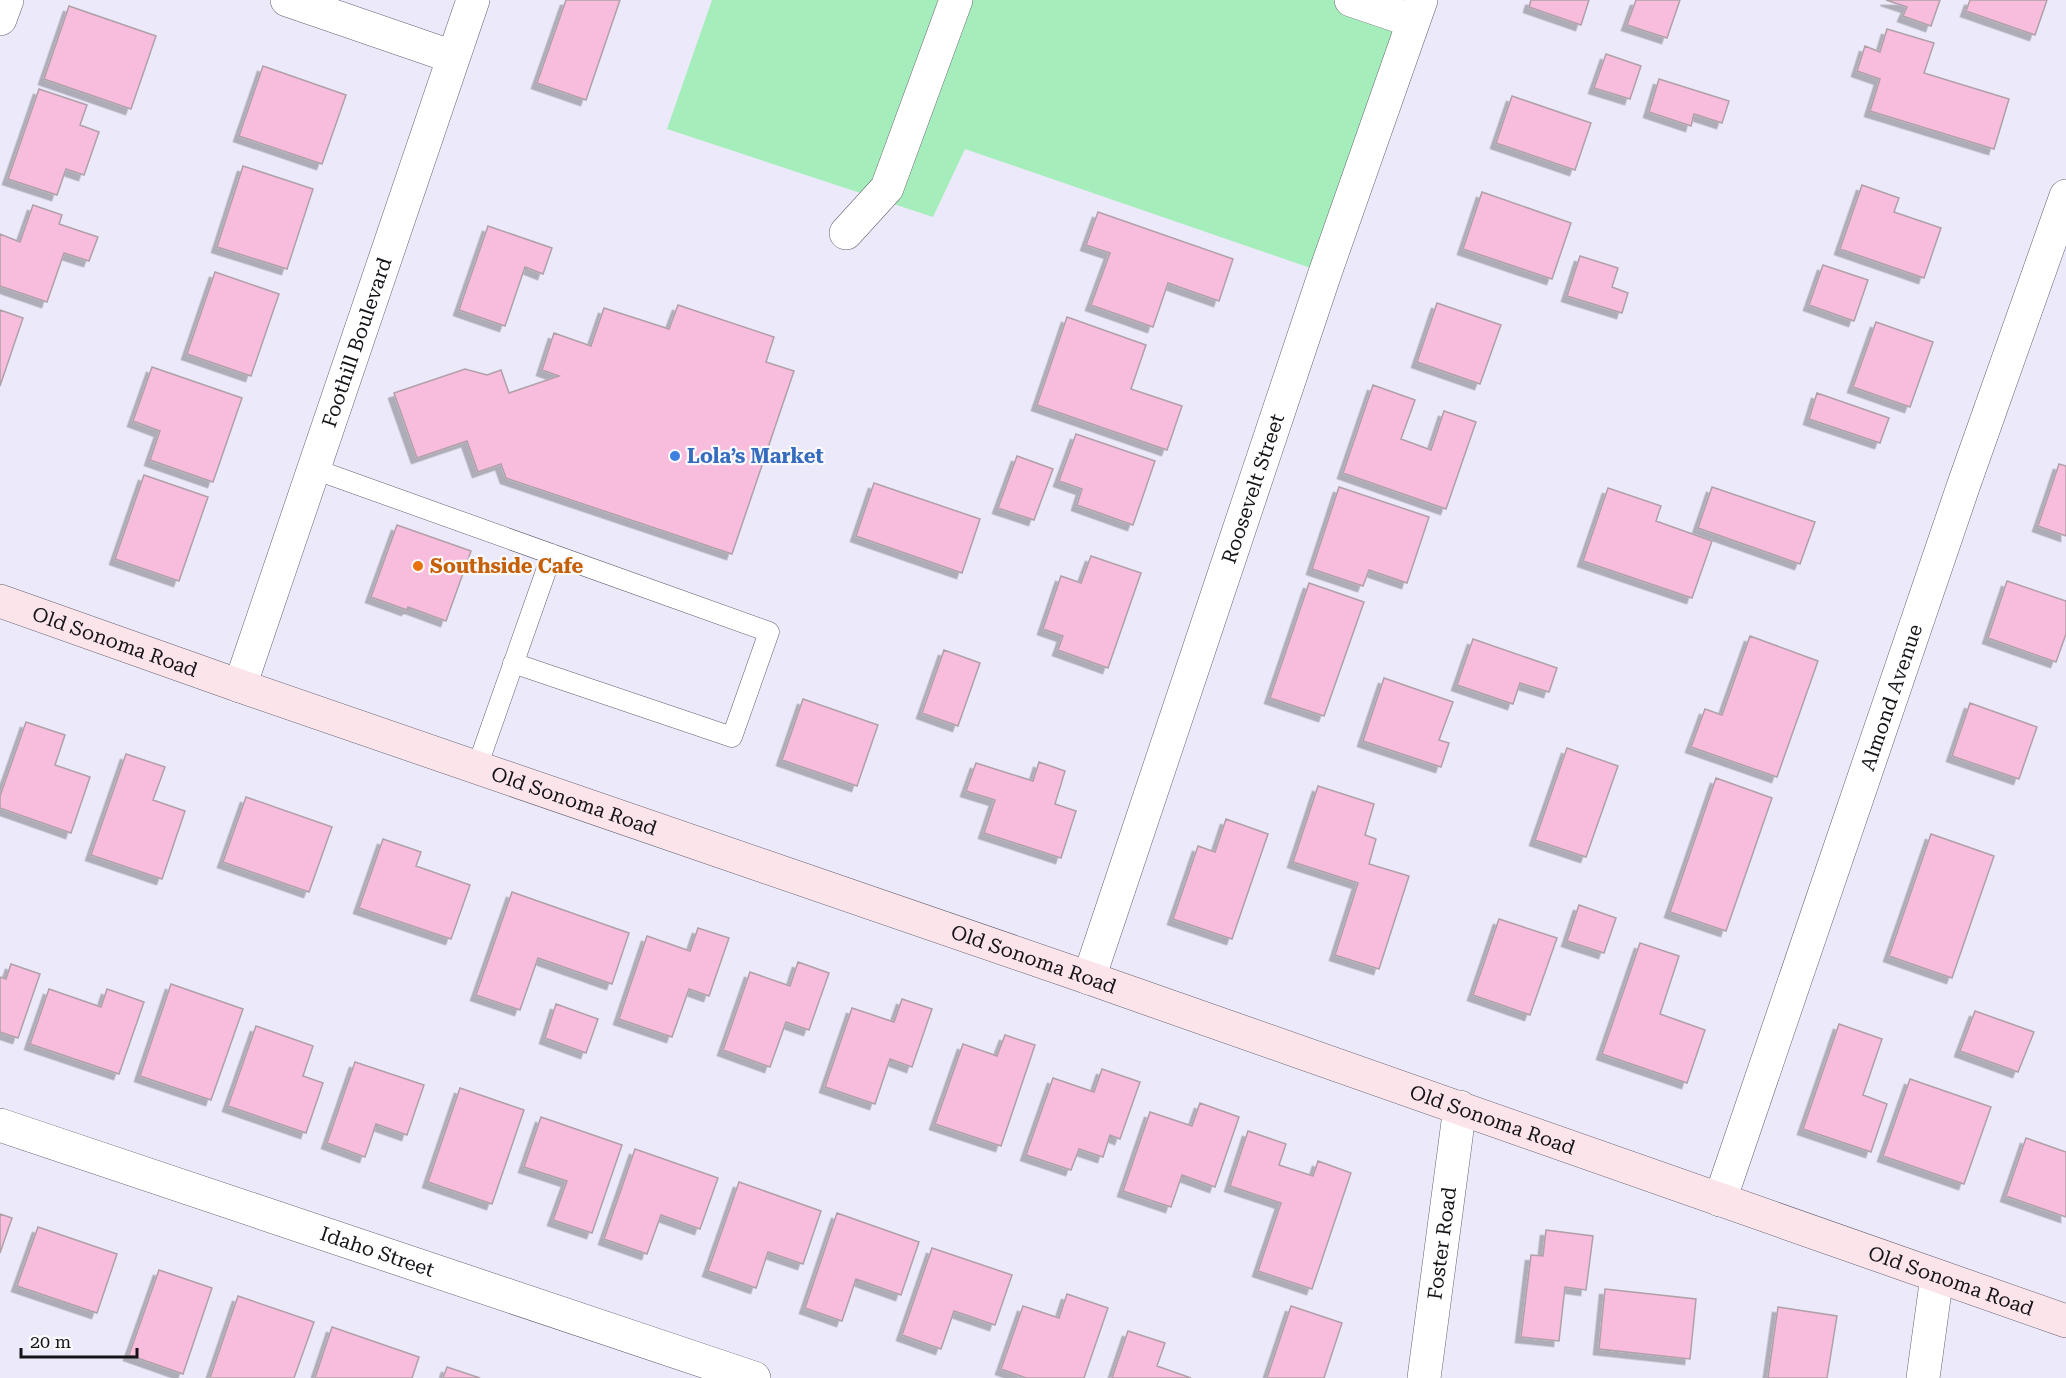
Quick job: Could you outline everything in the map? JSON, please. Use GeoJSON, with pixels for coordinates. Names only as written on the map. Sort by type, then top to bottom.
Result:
{"type":"FeatureCollection","features":[{"type":"Feature","properties":{"kind":"main road","name":"Old Sonoma Road"},"geometry":{"type":"LineString","coordinates":[[0,601],[1460,1107],[2066,1320]]}},
{"type":"Feature","properties":{"kind":"street"},"geometry":{"type":"LineString","coordinates":[[0,19],[7,0]]}},
{"type":"Feature","properties":{"kind":"street"},"geometry":{"type":"LineString","coordinates":[[287,0],[453,57]]}},
{"type":"Feature","properties":{"kind":"street","name":"Foothill Boulevard"},"geometry":{"type":"LineString","coordinates":[[240,686],[473,0]]}},
{"type":"Feature","properties":{"kind":"street"},"geometry":{"type":"LineString","coordinates":[[846,233],[886,188],[956,0]]}},
{"type":"Feature","properties":{"kind":"street"},"geometry":{"type":"LineString","coordinates":[[1351,0],[1417,11]]}},
{"type":"Feature","properties":{"kind":"street","name":"Roosevelt Street"},"geometry":{"type":"LineString","coordinates":[[1089,978],[1325,273],[1417,11]]}},
{"type":"Feature","properties":{"kind":"street","name":"Almond Avenue"},"geometry":{"type":"LineString","coordinates":[[1720,1200],[2066,196]]}},
{"type":"Feature","properties":{"kind":"street","name":"Foster Road"},"geometry":{"type":"LineString","coordinates":[[1424,1378],[1460,1107]]}},
{"type":"Feature","properties":{"kind":"street","name":"Idaho Street"},"geometry":{"type":"LineString","coordinates":[[0,1125],[753,1378]]}},
{"type":"Feature","properties":{"kind":"street"},"geometry":{"type":"LineString","coordinates":[[1923,1378],[1937,1276]]}},
{"type":"Feature","properties":{"kind":"lane"},"geometry":{"type":"LineString","coordinates":[[315,470],[769,632],[732,737],[513,663]]}},
{"type":"Feature","properties":{"kind":"lane"},"geometry":{"type":"LineString","coordinates":[[477,767],[552,554]]}},
{"type":"Feature","properties":{"kind":"green space"},"geometry":{"type":"Polygon","coordinates":[[[712,0],[1421,0],[1325,273],[965,149],[933,217],[667,129],[712,0]]]}},
{"type":"Feature","properties":{"kind":"building"},"geometry":{"type":"Polygon","coordinates":[[[566,0],[620,0],[586,100],[537,83],[566,0]]]}},
{"type":"Feature","properties":{"kind":"building"},"geometry":{"type":"Polygon","coordinates":[[[1531,0],[1589,0],[1581,25],[1529,7],[1531,0]]]}},
{"type":"Feature","properties":{"kind":"building"},"geometry":{"type":"Polygon","coordinates":[[[1636,0],[1680,0],[1667,38],[1627,25],[1636,0]]]}},
{"type":"Feature","properties":{"kind":"building"},"geometry":{"type":"Polygon","coordinates":[[[1886,0],[1940,0],[1931,26],[1903,16],[1907,7],[1886,0]]]}},
{"type":"Feature","properties":{"kind":"building"},"geometry":{"type":"Polygon","coordinates":[[[1970,0],[2047,0],[2035,35],[1966,11],[1970,0]]]}},
{"type":"Feature","properties":{"kind":"building"},"geometry":{"type":"Polygon","coordinates":[[[69,6],[156,36],[131,109],[44,79],[69,6]]]}},
{"type":"Feature","properties":{"kind":"building"},"geometry":{"type":"Polygon","coordinates":[[[1887,29],[1934,43],[1924,73],[2009,99],[1994,149],[1870,111],[1880,79],[1857,71],[1865,46],[1880,52],[1887,29]]]}},
{"type":"Feature","properties":{"kind":"building"},"geometry":{"type":"Polygon","coordinates":[[[1606,54],[1641,66],[1630,99],[1594,88],[1606,54]]]}},
{"type":"Feature","properties":{"kind":"building"},"geometry":{"type":"Polygon","coordinates":[[[263,66],[346,95],[322,164],[239,136],[263,66]]]}},
{"type":"Feature","properties":{"kind":"building"},"geometry":{"type":"Polygon","coordinates":[[[1659,79],[1729,101],[1722,123],[1694,114],[1691,126],[1649,112],[1659,79]]]}},
{"type":"Feature","properties":{"kind":"building"},"geometry":{"type":"Polygon","coordinates":[[[39,89],[87,105],[80,125],[99,132],[84,175],[66,169],[57,195],[8,179],[39,89]]]}},
{"type":"Feature","properties":{"kind":"building"},"geometry":{"type":"Polygon","coordinates":[[[1512,96],[1591,123],[1575,170],[1496,143],[1512,96]]]}},
{"type":"Feature","properties":{"kind":"building"},"geometry":{"type":"Polygon","coordinates":[[[243,166],[313,189],[287,269],[217,247],[243,166]]]}},
{"type":"Feature","properties":{"kind":"building"},"geometry":{"type":"Polygon","coordinates":[[[1862,185],[1899,198],[1894,212],[1941,228],[1924,278],[1840,249],[1862,185]]]}},
{"type":"Feature","properties":{"kind":"building"},"geometry":{"type":"Polygon","coordinates":[[[1482,192],[1571,223],[1552,279],[1463,249],[1482,192]]]}},
{"type":"Feature","properties":{"kind":"building"},"geometry":{"type":"Polygon","coordinates":[[[33,205],[62,215],[59,224],[98,237],[89,261],[64,253],[47,302],[0,286],[0,234],[20,242],[33,205]]]}},
{"type":"Feature","properties":{"kind":"building"},"geometry":{"type":"Polygon","coordinates":[[[1098,212],[1233,259],[1219,301],[1168,283],[1153,327],[1091,305],[1110,253],[1086,245],[1098,212]]]}},
{"type":"Feature","properties":{"kind":"building"},"geometry":{"type":"Polygon","coordinates":[[[488,226],[552,248],[543,274],[525,267],[505,326],[459,310],[488,226]]]}},
{"type":"Feature","properties":{"kind":"building"},"geometry":{"type":"Polygon","coordinates":[[[1580,256],[1618,268],[1612,287],[1628,293],[1622,313],[1567,296],[1580,256]]]}},
{"type":"Feature","properties":{"kind":"building"},"geometry":{"type":"Polygon","coordinates":[[[1823,265],[1868,280],[1854,321],[1809,305],[1823,265]]]}},
{"type":"Feature","properties":{"kind":"building"},"geometry":{"type":"Polygon","coordinates":[[[215,272],[279,294],[251,376],[187,354],[215,272]]]}},
{"type":"Feature","properties":{"kind":"building"},"geometry":{"type":"Polygon","coordinates":[[[1437,303],[1501,325],[1480,384],[1417,362],[1437,303]]]}},
{"type":"Feature","properties":{"kind":"building"},"geometry":{"type":"Polygon","coordinates":[[[678,305],[774,337],[766,362],[794,371],[732,554],[506,478],[501,464],[478,472],[467,441],[417,458],[394,393],[465,369],[487,375],[501,370],[509,393],[559,376],[542,370],[554,333],[591,346],[604,308],[669,329],[678,305]]]}},
{"type":"Feature","properties":{"kind":"building"},"geometry":{"type":"Polygon","coordinates":[[[0,310],[23,318],[0,386],[0,310]]]}},
{"type":"Feature","properties":{"kind":"building"},"geometry":{"type":"Polygon","coordinates":[[[1067,317],[1146,345],[1131,389],[1182,406],[1167,450],[1037,405],[1067,317]]]}},
{"type":"Feature","properties":{"kind":"building"},"geometry":{"type":"Polygon","coordinates":[[[1876,322],[1933,342],[1910,407],[1853,387],[1876,322]]]}},
{"type":"Feature","properties":{"kind":"building"},"geometry":{"type":"Polygon","coordinates":[[[152,367],[242,398],[213,482],[150,460],[160,431],[133,421],[152,367]]]}},
{"type":"Feature","properties":{"kind":"building"},"geometry":{"type":"Polygon","coordinates":[[[1373,385],[1415,400],[1401,439],[1431,450],[1444,411],[1476,422],[1446,509],[1343,473],[1373,385]]]}},
{"type":"Feature","properties":{"kind":"building"},"geometry":{"type":"Polygon","coordinates":[[[1817,393],[1889,418],[1880,443],[1809,419],[1817,393]]]}},
{"type":"Feature","properties":{"kind":"building"},"geometry":{"type":"Polygon","coordinates":[[[1076,434],[1155,461],[1133,525],[1077,505],[1082,489],[1059,481],[1076,434]]]}},
{"type":"Feature","properties":{"kind":"building"},"geometry":{"type":"Polygon","coordinates":[[[1017,456],[1053,469],[1034,520],[998,508],[1017,456]]]}},
{"type":"Feature","properties":{"kind":"building"},"geometry":{"type":"Polygon","coordinates":[[[2059,464],[2066,466],[2066,536],[2038,526],[2059,464]]]}},
{"type":"Feature","properties":{"kind":"building"},"geometry":{"type":"Polygon","coordinates":[[[144,475],[208,497],[179,581],[115,559],[144,475]]]}},
{"type":"Feature","properties":{"kind":"building"},"geometry":{"type":"Polygon","coordinates":[[[874,483],[980,519],[962,573],[856,536],[874,483]]]}},
{"type":"Feature","properties":{"kind":"building"},"geometry":{"type":"Polygon","coordinates":[[[1339,487],[1429,517],[1407,583],[1369,570],[1363,586],[1312,569],[1339,487]]]}},
{"type":"Feature","properties":{"kind":"building"},"geometry":{"type":"Polygon","coordinates":[[[1712,487],[1815,522],[1800,564],[1698,528],[1712,487]]]}},
{"type":"Feature","properties":{"kind":"building"},"geometry":{"type":"Polygon","coordinates":[[[1608,488],[1661,506],[1656,521],[1712,541],[1692,598],[1583,561],[1608,488]]]}},
{"type":"Feature","properties":{"kind":"building"},"geometry":{"type":"Polygon","coordinates":[[[397,525],[471,551],[446,621],[371,597],[397,525]]]}},
{"type":"Feature","properties":{"kind":"building"},"geometry":{"type":"Polygon","coordinates":[[[1091,556],[1141,573],[1108,668],[1058,650],[1063,636],[1043,629],[1061,576],[1081,583],[1091,556]]]}},
{"type":"Feature","properties":{"kind":"building"},"geometry":{"type":"Polygon","coordinates":[[[2007,581],[2066,601],[2066,634],[2056,662],[1988,638],[2007,581]]]}},
{"type":"Feature","properties":{"kind":"building"},"geometry":{"type":"Polygon","coordinates":[[[1309,583],[1364,602],[1324,716],[1270,698],[1309,583]]]}},
{"type":"Feature","properties":{"kind":"building"},"geometry":{"type":"Polygon","coordinates":[[[1750,636],[1818,661],[1777,777],[1691,747],[1705,709],[1722,715],[1750,636]]]}},
{"type":"Feature","properties":{"kind":"building"},"geometry":{"type":"Polygon","coordinates":[[[1473,639],[1557,668],[1549,692],[1520,683],[1513,704],[1457,685],[1473,639]]]}},
{"type":"Feature","properties":{"kind":"building"},"geometry":{"type":"Polygon","coordinates":[[[944,650],[980,663],[958,726],[922,713],[944,650]]]}},
{"type":"Feature","properties":{"kind":"building"},"geometry":{"type":"Polygon","coordinates":[[[1384,678],[1453,702],[1439,740],[1449,743],[1441,767],[1363,741],[1384,678]]]}},
{"type":"Feature","properties":{"kind":"building"},"geometry":{"type":"Polygon","coordinates":[[[803,699],[878,725],[857,786],[782,760],[803,699]]]}},
{"type":"Feature","properties":{"kind":"building"},"geometry":{"type":"Polygon","coordinates":[[[1970,703],[2037,727],[2019,779],[1952,756],[1970,703]]]}},
{"type":"Feature","properties":{"kind":"building"},"geometry":{"type":"Polygon","coordinates":[[[26,722],[65,735],[55,765],[90,777],[71,833],[0,808],[0,796],[26,722]]]}},
{"type":"Feature","properties":{"kind":"building"},"geometry":{"type":"Polygon","coordinates":[[[1567,748],[1618,766],[1586,857],[1535,840],[1567,748]]]}},
{"type":"Feature","properties":{"kind":"building"},"geometry":{"type":"Polygon","coordinates":[[[126,754],[165,767],[153,800],[185,811],[162,879],[91,855],[126,754]]]}},
{"type":"Feature","properties":{"kind":"building"},"geometry":{"type":"Polygon","coordinates":[[[1039,762],[1065,771],[1055,804],[1076,811],[1061,858],[984,833],[995,800],[966,791],[976,763],[1033,781],[1039,762]]]}},
{"type":"Feature","properties":{"kind":"building"},"geometry":{"type":"Polygon","coordinates":[[[1716,778],[1772,798],[1726,931],[1670,912],[1716,778]]]}},
{"type":"Feature","properties":{"kind":"building"},"geometry":{"type":"Polygon","coordinates":[[[1318,786],[1374,804],[1365,835],[1376,839],[1369,864],[1409,876],[1379,969],[1335,955],[1358,883],[1293,862],[1318,786]]]}},
{"type":"Feature","properties":{"kind":"building"},"geometry":{"type":"Polygon","coordinates":[[[246,797],[332,827],[309,892],[223,862],[246,797]]]}},
{"type":"Feature","properties":{"kind":"building"},"geometry":{"type":"Polygon","coordinates":[[[1226,819],[1268,834],[1232,939],[1173,919],[1198,846],[1215,852],[1226,819]]]}},
{"type":"Feature","properties":{"kind":"building"},"geometry":{"type":"Polygon","coordinates":[[[1931,834],[1994,856],[1952,978],[1889,956],[1931,834]]]}},
{"type":"Feature","properties":{"kind":"building"},"geometry":{"type":"Polygon","coordinates":[[[383,839],[421,852],[416,866],[470,885],[451,939],[359,908],[383,839]]]}},
{"type":"Feature","properties":{"kind":"building"},"geometry":{"type":"Polygon","coordinates":[[[512,892],[629,933],[612,984],[538,958],[520,1010],[476,995],[512,892]]]}},
{"type":"Feature","properties":{"kind":"building"},"geometry":{"type":"Polygon","coordinates":[[[1579,905],[1616,918],[1604,953],[1567,941],[1579,905]]]}},
{"type":"Feature","properties":{"kind":"building"},"geometry":{"type":"Polygon","coordinates":[[[1499,919],[1557,938],[1530,1015],[1473,995],[1499,919]]]}},
{"type":"Feature","properties":{"kind":"building"},"geometry":{"type":"Polygon","coordinates":[[[698,928],[729,938],[709,996],[689,989],[672,1037],[619,1019],[647,936],[690,951],[698,928]]]}},
{"type":"Feature","properties":{"kind":"building"},"geometry":{"type":"Polygon","coordinates":[[[1640,943],[1679,956],[1660,1014],[1705,1030],[1687,1083],[1602,1054],[1640,943]]]}},
{"type":"Feature","properties":{"kind":"building"},"geometry":{"type":"Polygon","coordinates":[[[798,962],[829,973],[809,1030],[786,1022],[770,1067],[723,1050],[750,972],[790,986],[798,962]]]}},
{"type":"Feature","properties":{"kind":"building"},"geometry":{"type":"Polygon","coordinates":[[[11,964],[40,974],[18,1038],[0,1032],[0,977],[6,979],[11,964]]]}},
{"type":"Feature","properties":{"kind":"building"},"geometry":{"type":"Polygon","coordinates":[[[171,984],[243,1009],[211,1100],[140,1076],[171,984]]]}},
{"type":"Feature","properties":{"kind":"building"},"geometry":{"type":"Polygon","coordinates":[[[49,989],[101,1007],[107,989],[144,1002],[119,1074],[30,1044],[49,989]]]}},
{"type":"Feature","properties":{"kind":"building"},"geometry":{"type":"Polygon","coordinates":[[[902,999],[932,1009],[912,1067],[890,1059],[875,1104],[825,1087],[852,1008],[894,1022],[902,999]]]}},
{"type":"Feature","properties":{"kind":"building"},"geometry":{"type":"Polygon","coordinates":[[[556,1004],[598,1019],[586,1053],[545,1038],[556,1004]]]}},
{"type":"Feature","properties":{"kind":"building"},"geometry":{"type":"Polygon","coordinates":[[[1975,1011],[2034,1032],[2018,1072],[1960,1051],[1975,1011]]]}},
{"type":"Feature","properties":{"kind":"building"},"geometry":{"type":"Polygon","coordinates":[[[1839,1024],[1882,1039],[1863,1095],[1887,1104],[1871,1152],[1803,1129],[1839,1024]]]}},
{"type":"Feature","properties":{"kind":"building"},"geometry":{"type":"Polygon","coordinates":[[[256,1026],[313,1046],[303,1076],[323,1083],[306,1133],[228,1106],[256,1026]]]}},
{"type":"Feature","properties":{"kind":"building"},"geometry":{"type":"Polygon","coordinates":[[[1005,1035],[1035,1045],[1001,1146],[935,1124],[963,1044],[997,1056],[1005,1035]]]}},
{"type":"Feature","properties":{"kind":"building"},"geometry":{"type":"Polygon","coordinates":[[[355,1062],[424,1085],[407,1135],[376,1124],[365,1157],[327,1143],[355,1062]]]}},
{"type":"Feature","properties":{"kind":"building"},"geometry":{"type":"Polygon","coordinates":[[[1102,1069],[1140,1082],[1120,1139],[1110,1135],[1103,1157],[1079,1149],[1071,1170],[1026,1155],[1053,1078],[1094,1092],[1102,1069]]]}},
{"type":"Feature","properties":{"kind":"building"},"geometry":{"type":"Polygon","coordinates":[[[1910,1079],[1991,1107],[1964,1184],[1883,1156],[1910,1079]]]}},
{"type":"Feature","properties":{"kind":"building"},"geometry":{"type":"Polygon","coordinates":[[[460,1088],[524,1110],[492,1204],[428,1182],[460,1088]]]}},
{"type":"Feature","properties":{"kind":"building"},"geometry":{"type":"Polygon","coordinates":[[[1200,1103],[1239,1117],[1215,1187],[1182,1175],[1171,1207],[1123,1191],[1150,1112],[1192,1126],[1200,1103]]]}},
{"type":"Feature","properties":{"kind":"building"},"geometry":{"type":"Polygon","coordinates":[[[541,1117],[622,1145],[592,1233],[553,1220],[567,1181],[524,1167],[541,1117]]]}},
{"type":"Feature","properties":{"kind":"building"},"geometry":{"type":"Polygon","coordinates":[[[1248,1131],[1286,1144],[1279,1165],[1313,1176],[1318,1161],[1351,1173],[1312,1289],[1258,1271],[1281,1203],[1230,1186],[1248,1131]]]}},
{"type":"Feature","properties":{"kind":"building"},"geometry":{"type":"Polygon","coordinates":[[[2026,1138],[2066,1152],[2066,1217],[2006,1196],[2026,1138]]]}},
{"type":"Feature","properties":{"kind":"building"},"geometry":{"type":"Polygon","coordinates":[[[635,1149],[718,1178],[700,1229],[661,1215],[647,1254],[604,1239],[635,1149]]]}},
{"type":"Feature","properties":{"kind":"building"},"geometry":{"type":"Polygon","coordinates":[[[739,1182],[821,1211],[803,1264],[768,1252],[756,1288],[708,1271],[739,1182]]]}},
{"type":"Feature","properties":{"kind":"building"},"geometry":{"type":"Polygon","coordinates":[[[837,1213],[919,1242],[901,1295],[856,1279],[842,1321],[805,1308],[837,1213]]]}},
{"type":"Feature","properties":{"kind":"building"},"geometry":{"type":"Polygon","coordinates":[[[0,1214],[12,1218],[0,1253],[0,1214]]]}},
{"type":"Feature","properties":{"kind":"building"},"geometry":{"type":"Polygon","coordinates":[[[38,1227],[117,1254],[97,1313],[17,1286],[38,1227]]]}},
{"type":"Feature","properties":{"kind":"building"},"geometry":{"type":"Polygon","coordinates":[[[1546,1230],[1593,1236],[1586,1290],[1565,1287],[1559,1341],[1521,1337],[1531,1255],[1543,1256],[1546,1230]]]}},
{"type":"Feature","properties":{"kind":"building"},"geometry":{"type":"Polygon","coordinates":[[[932,1248],[1012,1275],[995,1325],[954,1311],[941,1349],[902,1335],[932,1248]]]}},
{"type":"Feature","properties":{"kind":"building"},"geometry":{"type":"Polygon","coordinates":[[[159,1270],[212,1288],[183,1374],[129,1355],[159,1270]]]}},
{"type":"Feature","properties":{"kind":"building"},"geometry":{"type":"Polygon","coordinates":[[[1605,1289],[1696,1299],[1690,1359],[1599,1349],[1605,1289]]]}},
{"type":"Feature","properties":{"kind":"building"},"geometry":{"type":"Polygon","coordinates":[[[1067,1294],[1108,1308],[1084,1378],[1026,1378],[1001,1369],[1023,1306],[1059,1318],[1067,1294]]]}},
{"type":"Feature","properties":{"kind":"building"},"geometry":{"type":"Polygon","coordinates":[[[238,1296],[314,1322],[294,1378],[210,1378],[238,1296]]]}},
{"type":"Feature","properties":{"kind":"building"},"geometry":{"type":"Polygon","coordinates":[[[1291,1306],[1342,1323],[1324,1378],[1267,1378],[1291,1306]]]}},
{"type":"Feature","properties":{"kind":"building"},"geometry":{"type":"Polygon","coordinates":[[[1778,1307],[1837,1316],[1827,1378],[1768,1378],[1778,1307]]]}},
{"type":"Feature","properties":{"kind":"building"},"geometry":{"type":"Polygon","coordinates":[[[332,1327],[419,1357],[412,1378],[315,1378],[332,1327]]]}},
{"type":"Feature","properties":{"kind":"building"},"geometry":{"type":"Polygon","coordinates":[[[1128,1331],[1165,1343],[1157,1366],[1191,1378],[1112,1378],[1128,1331]]]}},
{"type":"Feature","properties":{"kind":"building"},"geometry":{"type":"Polygon","coordinates":[[[447,1367],[480,1378],[443,1378],[447,1367]]]}},
{"type":"Feature","properties":{"kind":"place","name":"Lola’s Market"},"geometry":{"type":"Point","coordinates":[675,456]}},
{"type":"Feature","properties":{"kind":"place","name":"Southside Cafe"},"geometry":{"type":"Point","coordinates":[418,566]}}]}
